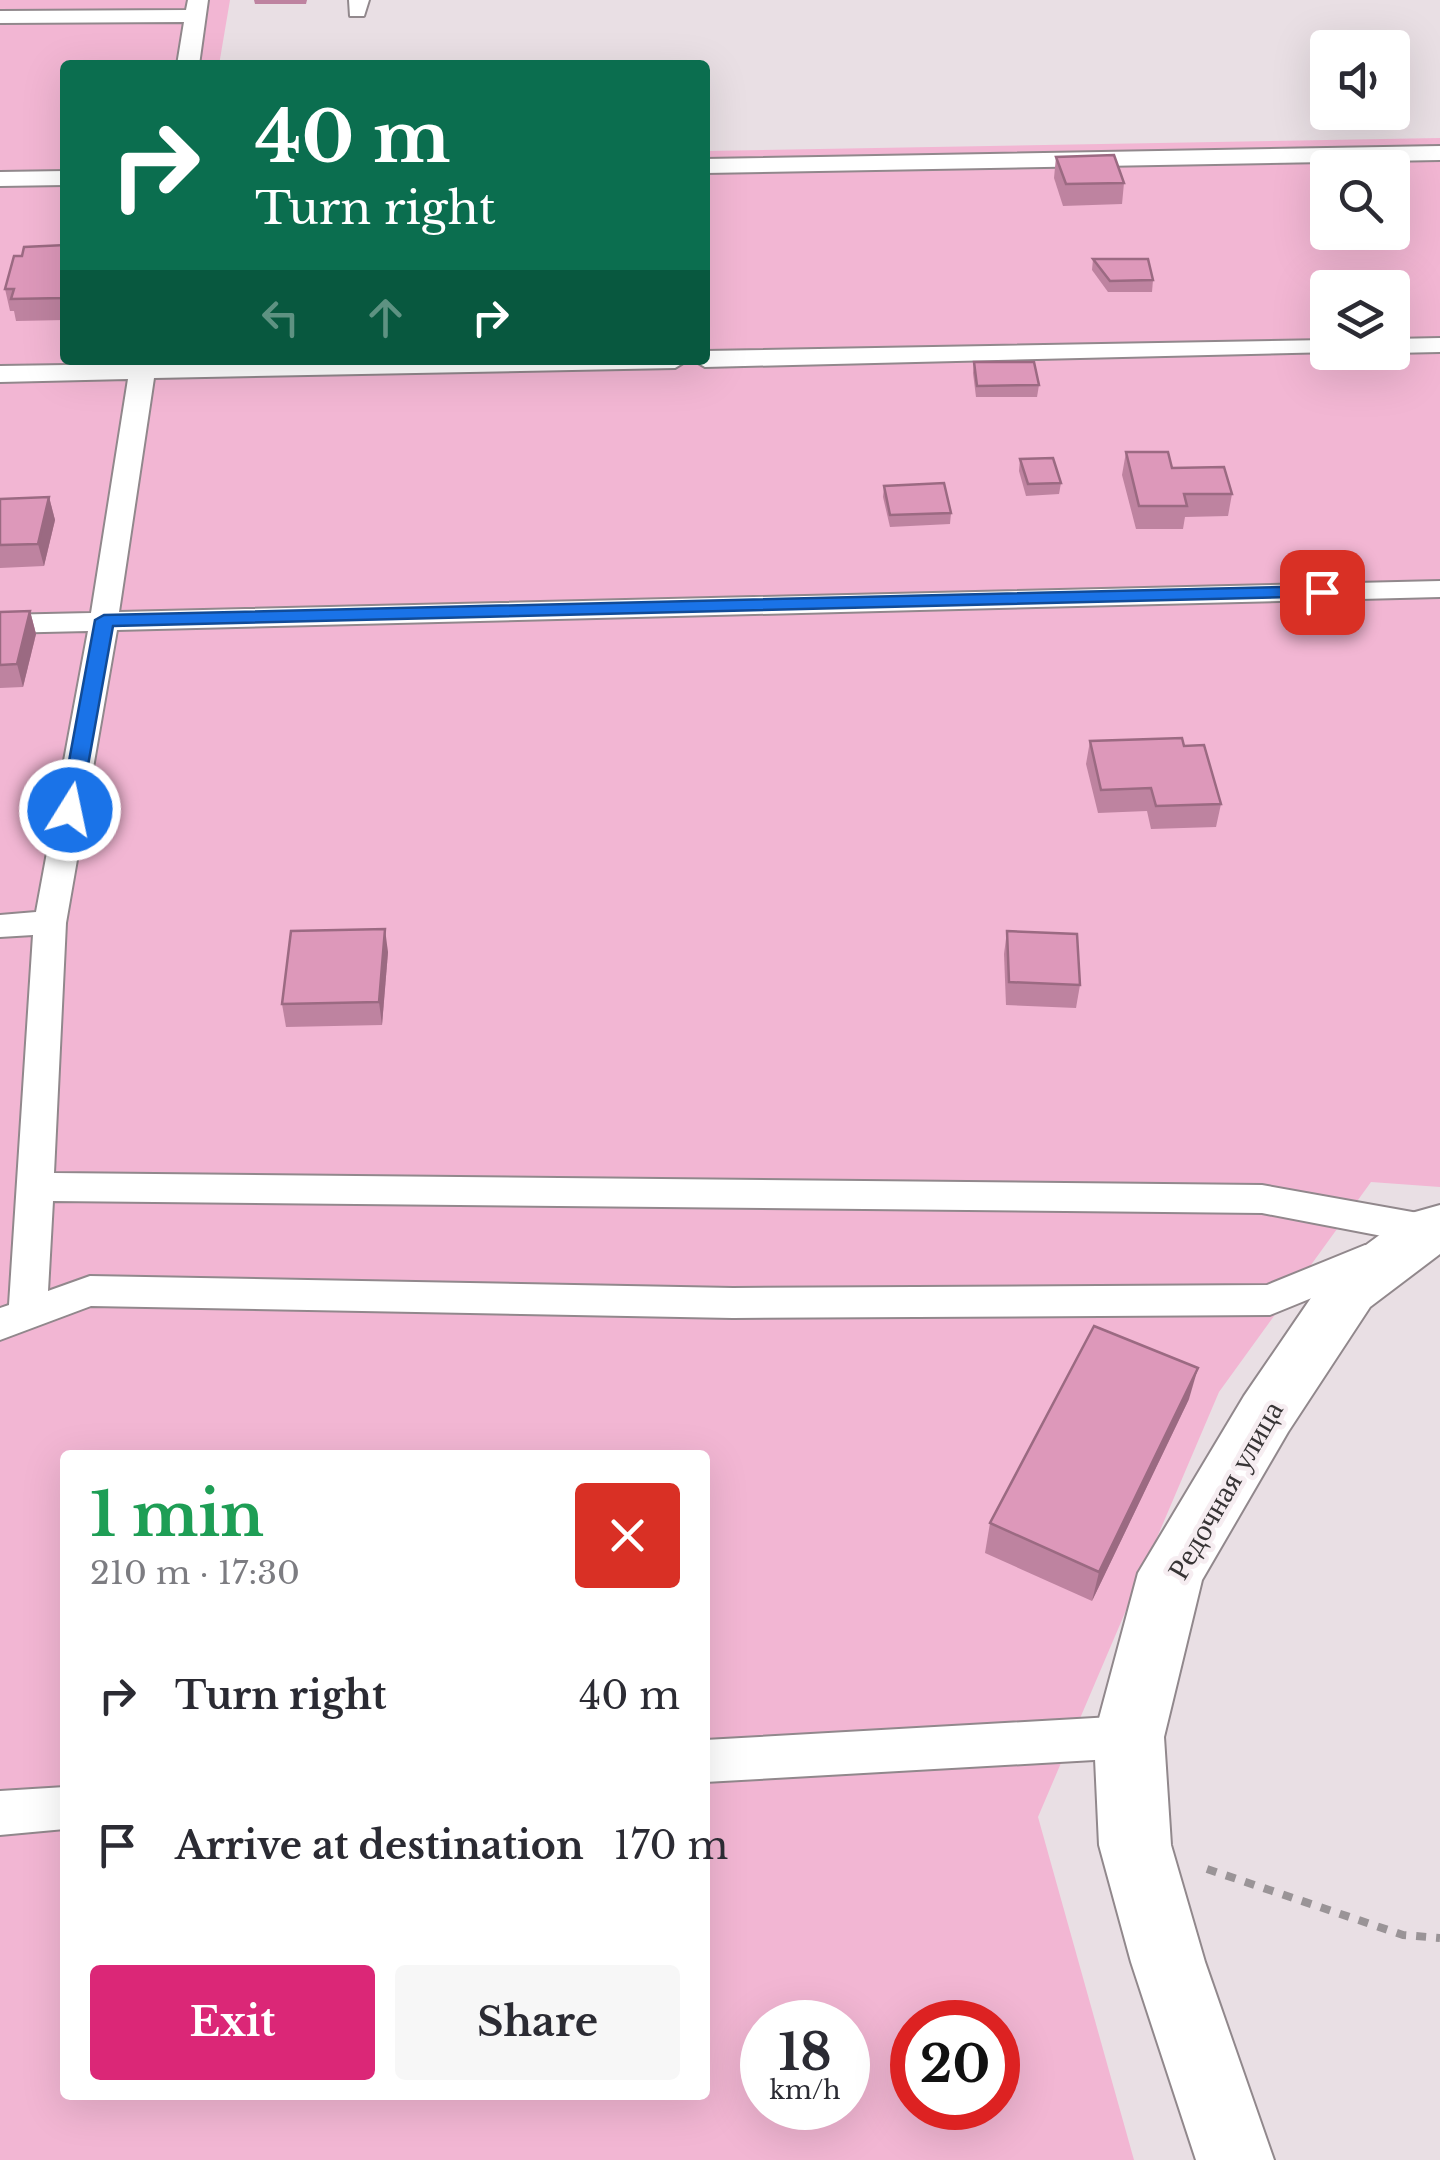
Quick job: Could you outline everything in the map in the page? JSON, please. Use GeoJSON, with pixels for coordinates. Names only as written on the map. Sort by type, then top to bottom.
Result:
{"type":"FeatureCollection","features":[{"type":"Feature","properties":{"kind":"street","name":"Редочная улица"},"geometry":{"type":"LineString","coordinates":[[1235,2160],[1168,1962],[1135,1845],[1129,1737],[1172,1574],[1266,1414],[1349,1290],[1434,1229]]}},
{"type":"Feature","properties":{"kind":"lane"},"geometry":{"type":"LineString","coordinates":[[0,17],[197,8],[189,60]]}},
{"type":"Feature","properties":{"kind":"lane"},"geometry":{"type":"LineString","coordinates":[[710,166],[1440,154]]}},
{"type":"Feature","properties":{"kind":"lane"},"geometry":{"type":"LineString","coordinates":[[0,179],[60,178]]}},
{"type":"Feature","properties":{"kind":"lane"},"geometry":{"type":"LineString","coordinates":[[1410,346],[1440,345]]}},
{"type":"Feature","properties":{"kind":"lane"},"geometry":{"type":"LineString","coordinates":[[710,360],[1310,347]]}},
{"type":"Feature","properties":{"kind":"lane"},"geometry":{"type":"LineString","coordinates":[[0,374],[143,365],[104,620],[50,923],[37,1187],[14,1319]]}},
{"type":"Feature","properties":{"kind":"lane"},"geometry":{"type":"LineString","coordinates":[[0,624],[1440,589]]}},
{"type":"Feature","properties":{"kind":"lane"},"geometry":{"type":"LineString","coordinates":[[0,926],[50,923]]}},
{"type":"Feature","properties":{"kind":"lane"},"geometry":{"type":"LineString","coordinates":[[37,1187],[1262,1198],[1434,1229]]}},
{"type":"Feature","properties":{"kind":"lane"},"geometry":{"type":"LineString","coordinates":[[14,1319],[90,1291],[733,1303],[1270,1300],[1434,1229]]}},
{"type":"Feature","properties":{"kind":"lane"},"geometry":{"type":"LineString","coordinates":[[710,1761],[1129,1737]]}},
{"type":"Feature","properties":{"kind":"lane"},"geometry":{"type":"LineString","coordinates":[[0,1813],[60,1808]]}},
{"type":"Feature","properties":{"kind":"path"},"geometry":{"type":"LineString","coordinates":[[1135,1845],[1403,1935],[1440,1938]]}},
{"type":"Feature","properties":{"kind":"shaded area"},"geometry":{"type":"Polygon","coordinates":[[[0,0],[230,0],[220,60],[60,60],[60,365],[710,365],[710,151],[1440,138],[1440,1187],[1371,1182],[1219,1392],[1038,1817],[1134,2160],[0,2160],[0,0]]]}},
{"type":"Feature","properties":{"kind":"building"},"geometry":{"type":"Polygon","coordinates":[[[1114,155],[1124,183],[1066,184],[1056,157],[1114,155]]]}},
{"type":"Feature","properties":{"kind":"building"},"geometry":{"type":"Polygon","coordinates":[[[60,245],[60,298],[11,299],[14,289],[5,289],[14,256],[22,256],[24,247],[60,245]]]}},
{"type":"Feature","properties":{"kind":"building"},"geometry":{"type":"Polygon","coordinates":[[[1093,259],[1148,259],[1153,280],[1110,281],[1093,259]]]}},
{"type":"Feature","properties":{"kind":"building"},"geometry":{"type":"Polygon","coordinates":[[[974,362],[1034,362],[1039,385],[977,386],[974,362]]]}},
{"type":"Feature","properties":{"kind":"building"},"geometry":{"type":"Polygon","coordinates":[[[1126,452],[1168,452],[1172,468],[1224,467],[1232,494],[1184,494],[1187,506],[1139,506],[1126,452]]]}},
{"type":"Feature","properties":{"kind":"building"},"geometry":{"type":"Polygon","coordinates":[[[1053,458],[1061,483],[1028,484],[1020,459],[1053,458]]]}},
{"type":"Feature","properties":{"kind":"building"},"geometry":{"type":"Polygon","coordinates":[[[944,483],[951,513],[890,515],[884,486],[944,483]]]}},
{"type":"Feature","properties":{"kind":"building"},"geometry":{"type":"Polygon","coordinates":[[[49,497],[38,544],[0,545],[0,499],[49,497]]]}},
{"type":"Feature","properties":{"kind":"building"},"geometry":{"type":"Polygon","coordinates":[[[30,611],[17,664],[0,665],[0,612],[30,611]]]}},
{"type":"Feature","properties":{"kind":"building"},"geometry":{"type":"Polygon","coordinates":[[[1182,738],[1184,746],[1204,745],[1221,804],[1156,806],[1151,788],[1101,790],[1090,741],[1182,738]]]}},
{"type":"Feature","properties":{"kind":"building"},"geometry":{"type":"Polygon","coordinates":[[[385,929],[379,1002],[282,1004],[291,931],[385,929]]]}},
{"type":"Feature","properties":{"kind":"building"},"geometry":{"type":"Polygon","coordinates":[[[1007,931],[1077,934],[1080,985],[1009,982],[1007,931]]]}},
{"type":"Feature","properties":{"kind":"building"},"geometry":{"type":"Polygon","coordinates":[[[1094,1326],[1198,1368],[1099,1572],[990,1523],[1094,1326]]]}},
{"type":"Feature","properties":{"kind":"route"},"geometry":{"type":"LineString","coordinates":[[70,810],[104,620],[1322,592]]}}]}
